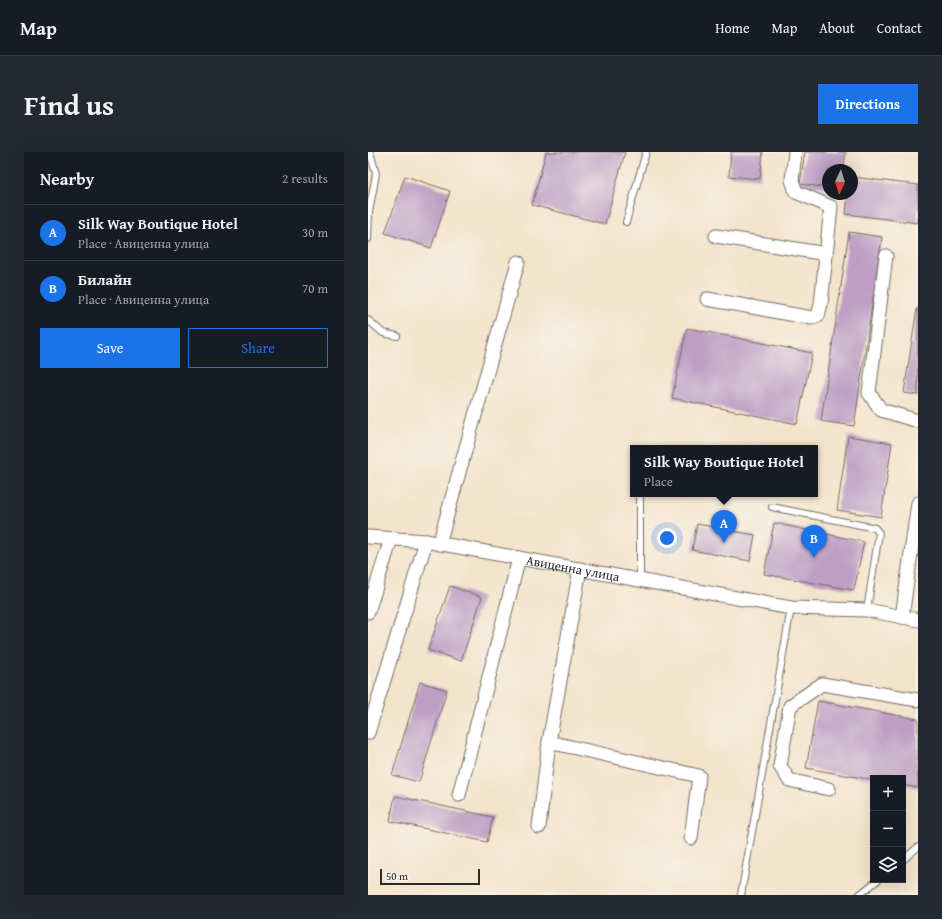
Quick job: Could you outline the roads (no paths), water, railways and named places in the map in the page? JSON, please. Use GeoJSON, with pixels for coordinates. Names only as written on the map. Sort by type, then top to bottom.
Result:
{"type":"FeatureCollection","features":[{"type":"Feature","properties":{"kind":"street"},"geometry":{"type":"LineString","coordinates":[[707,299],[812,318],[818,316],[831,207],[796,192],[792,180],[795,152]]}},
{"type":"Feature","properties":{"kind":"street"},"geometry":{"type":"LineString","coordinates":[[716,236],[826,254]]}},
{"type":"Feature","properties":{"kind":"street"},"geometry":{"type":"LineString","coordinates":[[886,256],[869,393],[881,410],[918,421]]}},
{"type":"Feature","properties":{"kind":"street"},"geometry":{"type":"LineString","coordinates":[[368,732],[432,543],[518,262]]}},
{"type":"Feature","properties":{"kind":"street"},"geometry":{"type":"LineString","coordinates":[[902,617],[918,503]]}},
{"type":"Feature","properties":{"kind":"street","name":"Авиценна улица"},"geometry":{"type":"LineString","coordinates":[[368,537],[432,543],[791,608],[867,610],[918,620]]}},
{"type":"Feature","properties":{"kind":"street"},"geometry":{"type":"LineString","coordinates":[[368,612],[391,539]]}},
{"type":"Feature","properties":{"kind":"street"},"geometry":{"type":"LineString","coordinates":[[459,795],[519,558]]}},
{"type":"Feature","properties":{"kind":"street"},"geometry":{"type":"LineString","coordinates":[[539,827],[549,742],[580,570]]}},
{"type":"Feature","properties":{"kind":"street"},"geometry":{"type":"LineString","coordinates":[[829,789],[790,780],[780,766],[790,706],[822,684],[918,700]]}},
{"type":"Feature","properties":{"kind":"street"},"geometry":{"type":"LineString","coordinates":[[549,742],[699,776],[691,838]]}},
{"type":"Feature","properties":{"kind":"lane"},"geometry":{"type":"LineString","coordinates":[[368,239],[369,212],[376,174],[370,152]]}},
{"type":"Feature","properties":{"kind":"lane"},"geometry":{"type":"LineString","coordinates":[[626,222],[646,152]]}},
{"type":"Feature","properties":{"kind":"lane"},"geometry":{"type":"LineString","coordinates":[[368,320],[383,333],[397,336]]}},
{"type":"Feature","properties":{"kind":"lane"},"geometry":{"type":"LineString","coordinates":[[640,497],[640,580]]}},
{"type":"Feature","properties":{"kind":"lane"},"geometry":{"type":"LineString","coordinates":[[772,507],[875,528],[879,533],[867,610]]}},
{"type":"Feature","properties":{"kind":"lane"},"geometry":{"type":"LineString","coordinates":[[741,895],[791,608]]}},
{"type":"Feature","properties":{"kind":"lane"},"geometry":{"type":"LineString","coordinates":[[906,857],[918,847]]}},
{"type":"Feature","properties":{"kind":"lane"},"geometry":{"type":"LineString","coordinates":[[859,895],[874,883]]}},
{"type":"Feature","properties":{"kind":"place","name":"Silk Way Boutique Hotel"},"geometry":{"type":"Point","coordinates":[724,543]}},
{"type":"Feature","properties":{"kind":"place","name":"Билайн"},"geometry":{"type":"Point","coordinates":[814,558]}}]}
